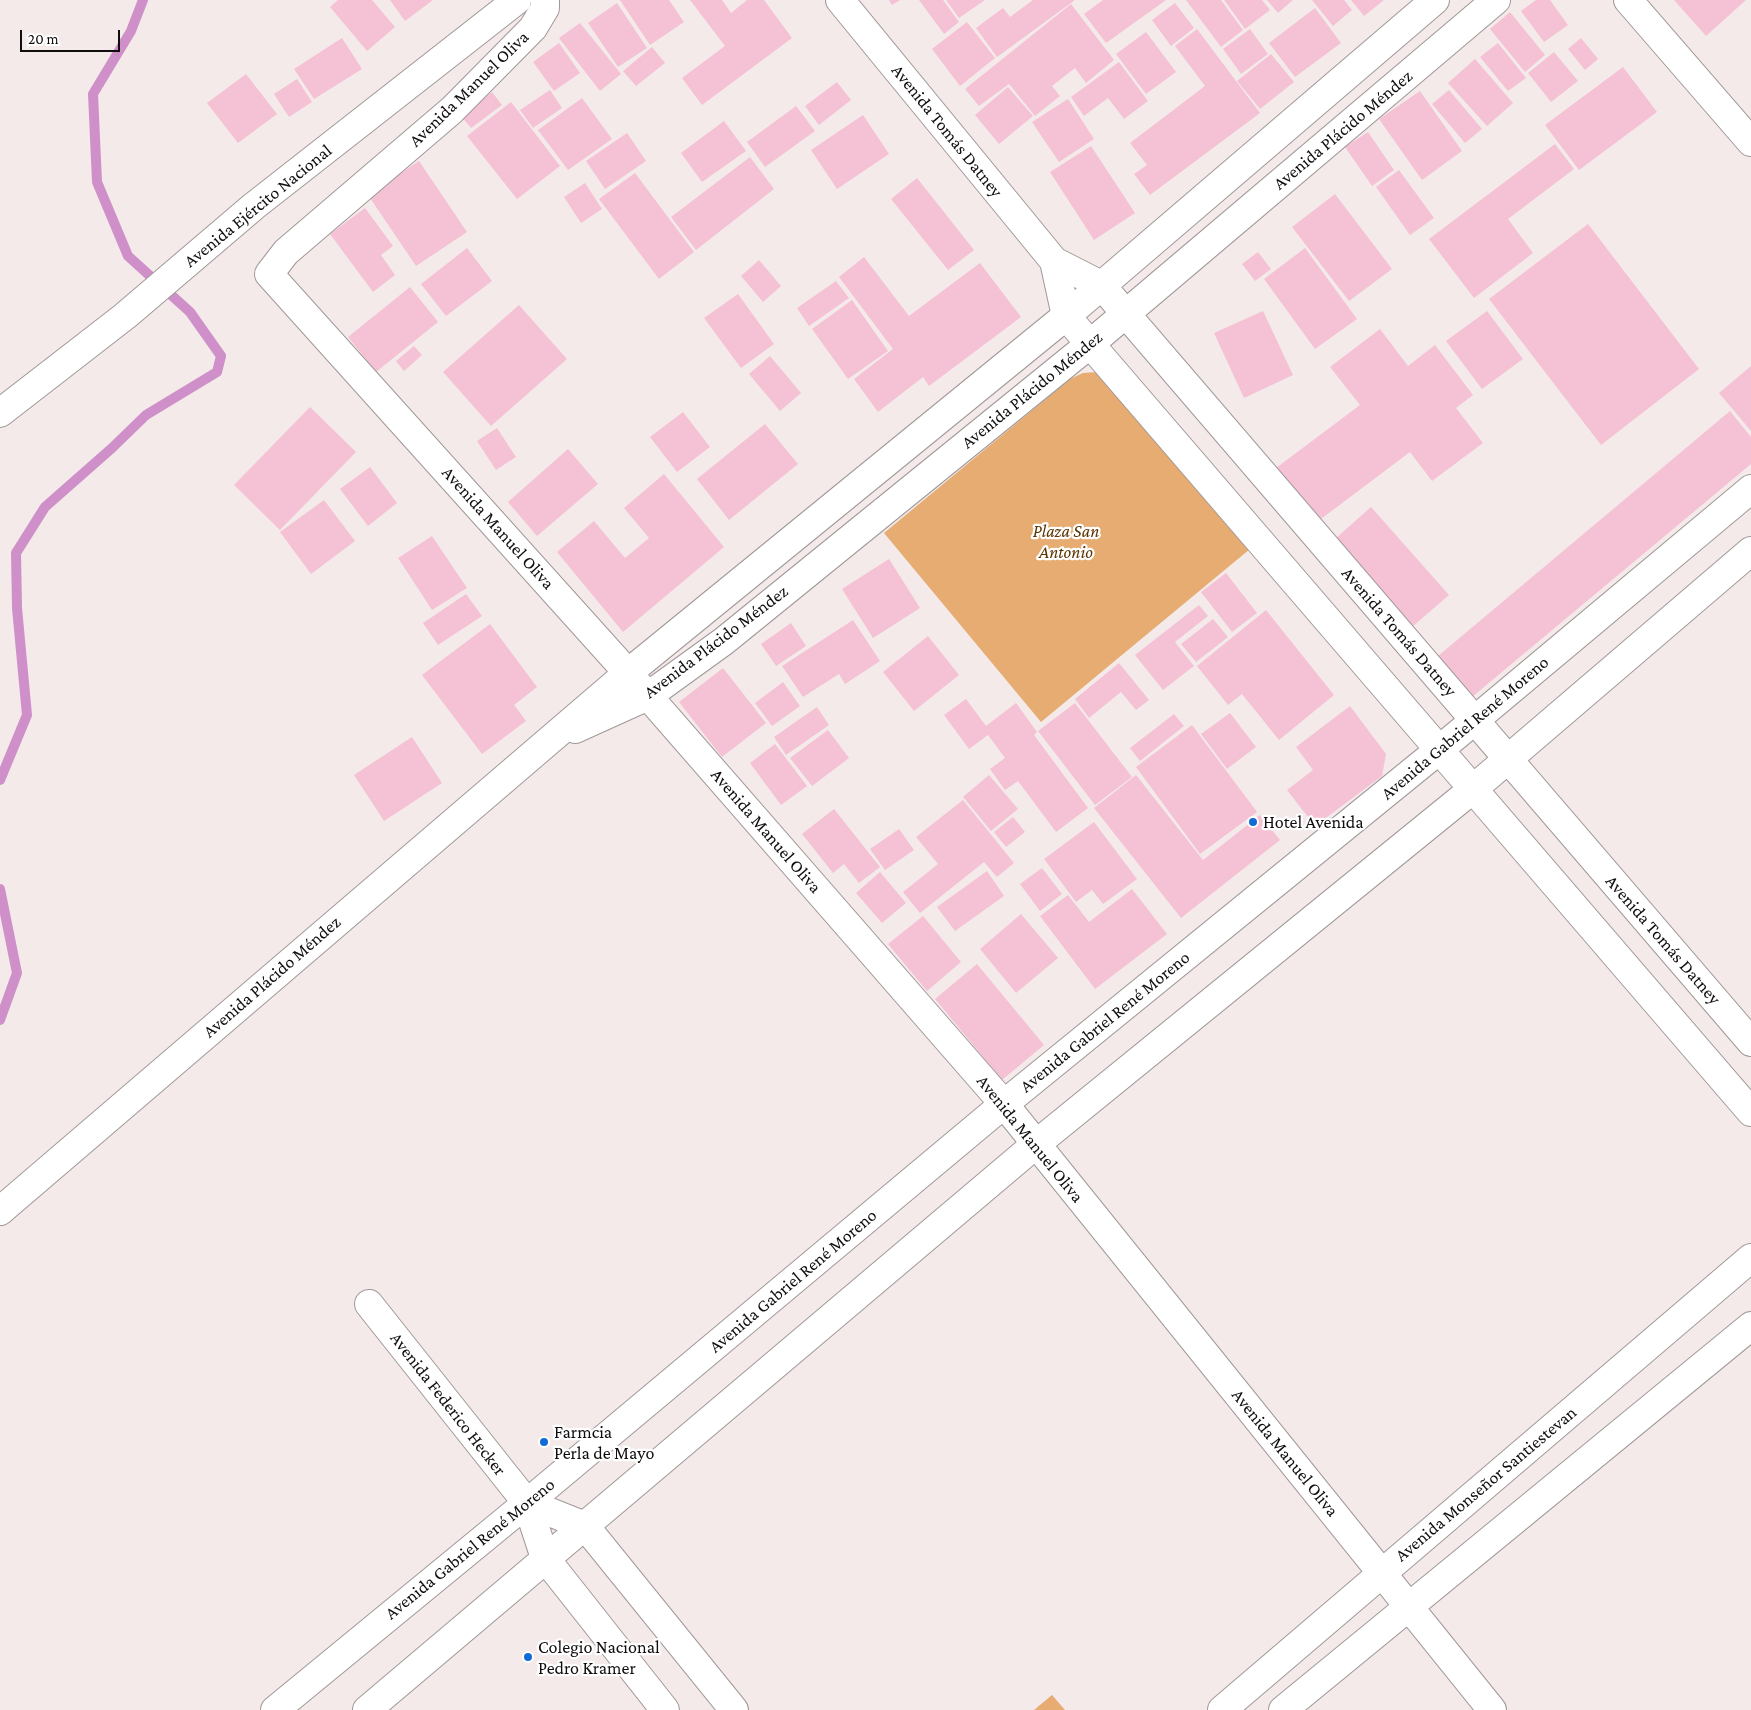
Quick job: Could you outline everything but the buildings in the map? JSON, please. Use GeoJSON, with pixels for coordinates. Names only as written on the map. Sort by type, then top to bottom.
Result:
{"type":"FeatureCollection","features":[{"type":"Feature","properties":{"kind":"street","name":"Avenida Ejército Nacional"},"geometry":{"type":"LineString","coordinates":[[0,413],[125,316],[254,206],[518,0]]}},
{"type":"Feature","properties":{"kind":"street","name":"Avenida Manuel Oliva"},"geometry":{"type":"LineString","coordinates":[[546,0],[545,8],[533,28],[452,110],[286,252],[269,274],[628,673],[1004,1104],[1035,1145],[1492,1710]]}},
{"type":"Feature","properties":{"kind":"street","name":"Avenida Tomás Datney"},"geometry":{"type":"LineString","coordinates":[[840,0],[1054,262],[1101,285],[1751,1042]]}},
{"type":"Feature","properties":{"kind":"street","name":"Avenida Plácido Méndez"},"geometry":{"type":"LineString","coordinates":[[2,1209],[628,673],[1066,316],[1435,0]]}},
{"type":"Feature","properties":{"kind":"street","name":"Avenida Plácido Méndez"},"geometry":{"type":"LineString","coordinates":[[544,744],[648,696],[724,640],[1090,344],[1496,0]]}},
{"type":"Feature","properties":{"kind":"street"},"geometry":{"type":"LineString","coordinates":[[1628,0],[1751,142]]}},
{"type":"Feature","properties":{"kind":"street","name":"Avenida Tomás Datney"},"geometry":{"type":"LineString","coordinates":[[1054,262],[1066,316],[1472,788]]}},
{"type":"Feature","properties":{"kind":"street","name":"Avenida Gabriel René Moreno"},"geometry":{"type":"LineString","coordinates":[[275,1710],[527,1503],[1004,1104],[1475,721],[1751,489]]}},
{"type":"Feature","properties":{"kind":"street"},"geometry":{"type":"LineString","coordinates":[[367,1710],[1035,1145],[1507,759],[1751,551]]}},
{"type":"Feature","properties":{"kind":"street"},"geometry":{"type":"LineString","coordinates":[[1472,788],[1751,1112]]}},
{"type":"Feature","properties":{"kind":"street","name":"Avenida Monseñor Santiestevan"},"geometry":{"type":"LineString","coordinates":[[1222,1710],[1751,1258]]}},
{"type":"Feature","properties":{"kind":"street","name":"Avenida Federico Hecker"},"geometry":{"type":"LineString","coordinates":[[369,1304],[527,1503],[545,1558],[664,1710]]}},
{"type":"Feature","properties":{"kind":"street"},"geometry":{"type":"LineString","coordinates":[[1283,1710],[1751,1326]]}},
{"type":"Feature","properties":{"kind":"street","name":"Avenida Federico Hecker"},"geometry":{"type":"LineString","coordinates":[[527,1503],[585,1526],[734,1710]]}},
{"type":"Feature","properties":{"kind":"green space","name":"Plaza San Antonio"},"geometry":{"type":"Polygon","coordinates":[[[1098,372],[1250,549],[1041,722],[884,533],[1070,379],[1083,373],[1098,372]]]}},
{"type":"Feature","properties":{"kind":"green space"},"geometry":{"type":"Polygon","coordinates":[[[1052,1695],[1065,1710],[1034,1710],[1052,1695]]]}},
{"type":"Feature","properties":{"kind":"waterway"},"geometry":{"type":"LineString","coordinates":[[0,780],[27,715],[17,608],[16,553],[45,507],[112,448],[146,415],[217,372],[221,356],[190,312],[128,256],[97,182],[93,94],[131,31],[143,0]]}},
{"type":"Feature","properties":{"kind":"waterway"},"geometry":{"type":"LineString","coordinates":[[0,889],[17,973],[0,1020]]}},
{"type":"Feature","properties":{"kind":"place","name":"Hotel Avenida"},"geometry":{"type":"Point","coordinates":[1253,822]}},
{"type":"Feature","properties":{"kind":"place","name":"Farmcia Perla de Mayo"},"geometry":{"type":"Point","coordinates":[544,1442]}},
{"type":"Feature","properties":{"kind":"place","name":"Colegio Nacional Pedro Kramer"},"geometry":{"type":"Point","coordinates":[528,1657]}}]}
